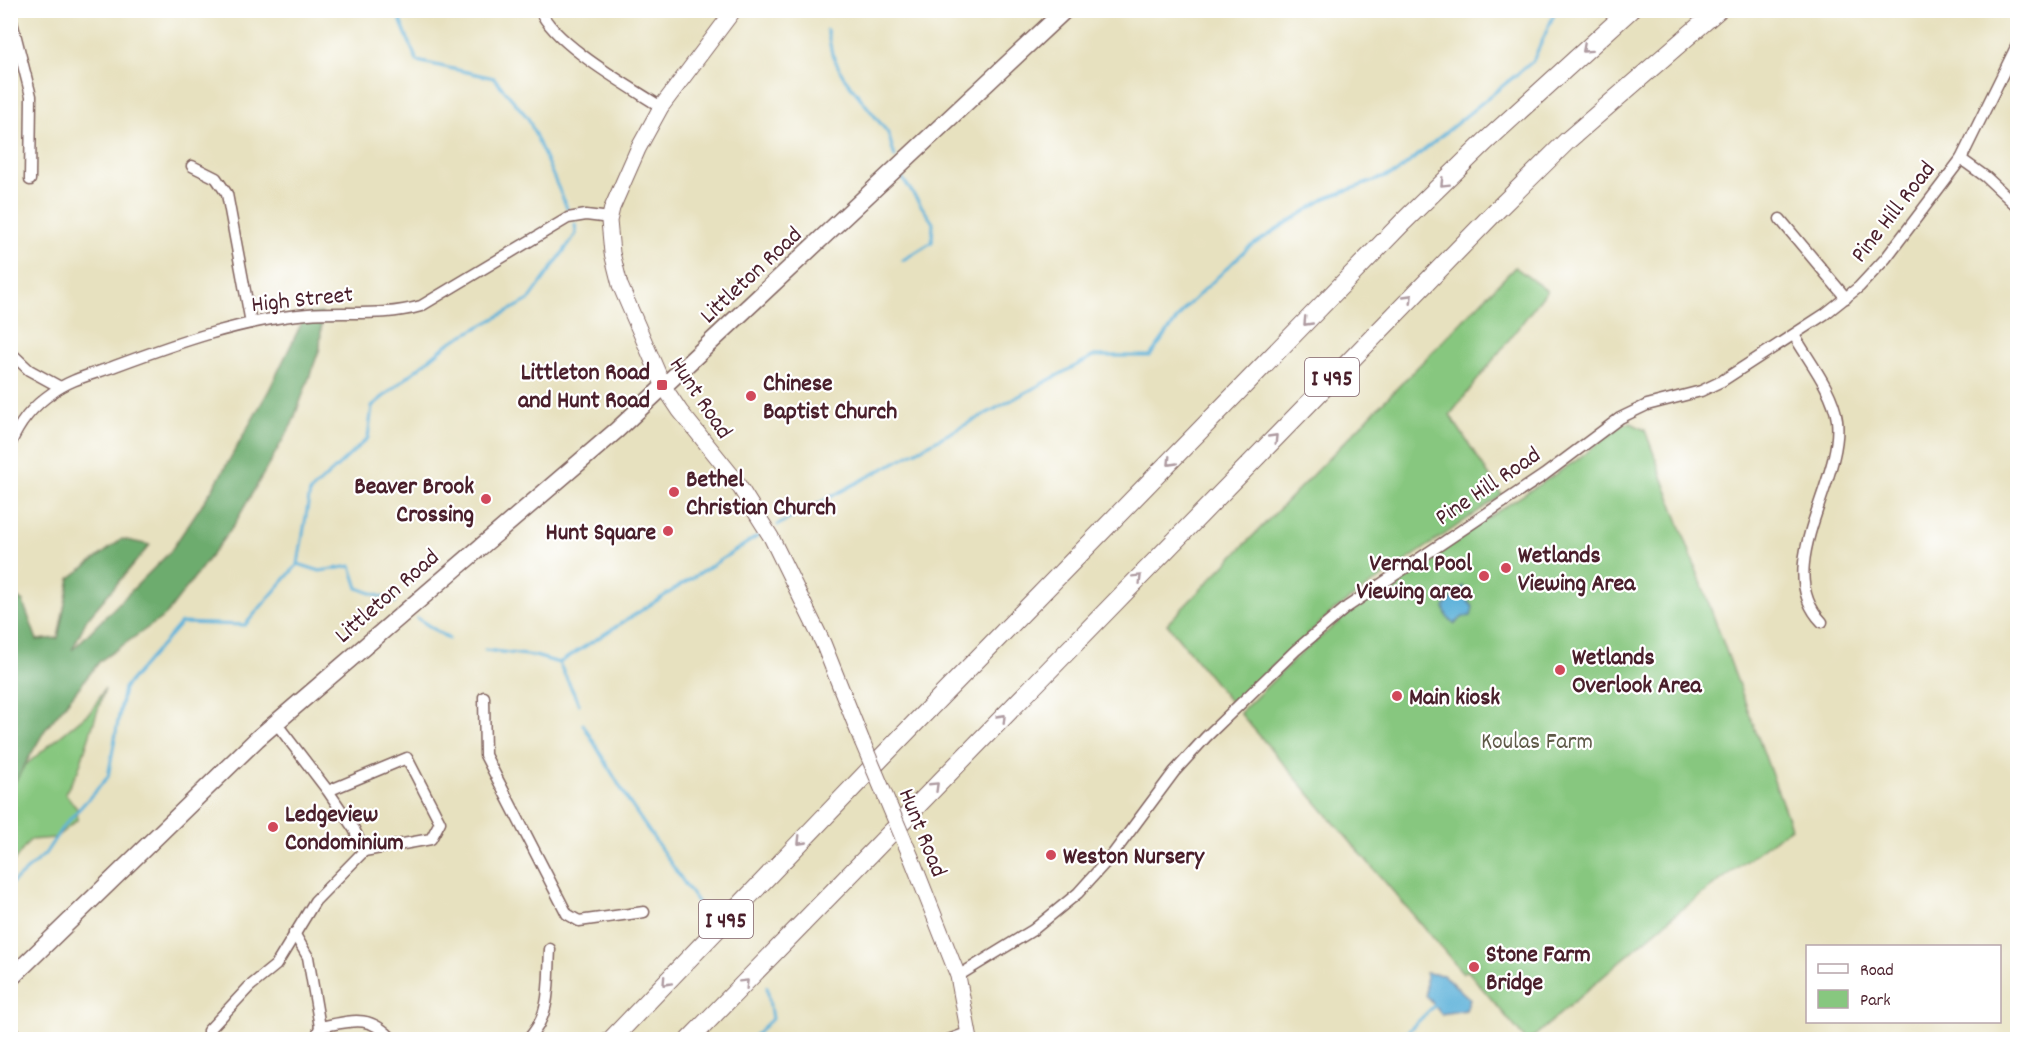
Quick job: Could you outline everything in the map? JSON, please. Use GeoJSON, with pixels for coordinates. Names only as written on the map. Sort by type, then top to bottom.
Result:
{"type":"FeatureCollection","features":[{"type":"Feature","properties":{"kind":"highway","name":"I 495"},"geometry":{"type":"LineString","coordinates":[[611,1040],[880,758],[1403,222],[1485,142],[1630,10]]}},
{"type":"Feature","properties":{"kind":"highway","name":"I 495"},"geometry":{"type":"LineString","coordinates":[[689,1040],[1494,213],[1567,141],[1718,10]]}},
{"type":"Feature","properties":{"kind":"main road","name":"Littleton Road"},"geometry":{"type":"LineString","coordinates":[[10,979],[276,723],[664,387],[1065,10]]}},
{"type":"Feature","properties":{"kind":"street"},"geometry":{"type":"LineString","coordinates":[[540,10],[561,37],[661,107]]}},
{"type":"Feature","properties":{"kind":"street","name":"Hunt Road"},"geometry":{"type":"LineString","coordinates":[[734,10],[661,107],[619,187],[610,218],[612,253],[620,285],[664,387],[680,411],[734,478],[771,537],[823,643],[958,976]]}},
{"type":"Feature","properties":{"kind":"street"},"geometry":{"type":"LineString","coordinates":[[10,14],[31,96],[30,180]]}},
{"type":"Feature","properties":{"kind":"street","name":"Pine Hill Road"},"geometry":{"type":"LineString","coordinates":[[958,976],[1033,930],[1078,893],[1113,854],[1174,772],[1206,737],[1258,686],[1341,612],[1544,475],[1620,418],[1647,405],[1709,388],[1794,335],[1846,298],[1879,267],[1961,159],[1999,86],[2018,43]]}},
{"type":"Feature","properties":{"kind":"street"},"geometry":{"type":"LineString","coordinates":[[1961,159],[1986,177],[2018,207]]}},
{"type":"Feature","properties":{"kind":"street"},"geometry":{"type":"LineString","coordinates":[[192,166],[216,178],[227,194],[251,323]]}},
{"type":"Feature","properties":{"kind":"street","name":"High Street"},"geometry":{"type":"LineString","coordinates":[[10,445],[16,431],[28,414],[60,387],[171,345],[251,323],[306,314],[410,309],[442,296],[568,218],[586,215],[610,218]]}},
{"type":"Feature","properties":{"kind":"street"},"geometry":{"type":"LineString","coordinates":[[1780,219],[1846,298]]}},
{"type":"Feature","properties":{"kind":"street"},"geometry":{"type":"LineString","coordinates":[[1794,335],[1831,400],[1837,422],[1835,452],[1809,536],[1804,568],[1807,599],[1822,622]]}},
{"type":"Feature","properties":{"kind":"street"},"geometry":{"type":"LineString","coordinates":[[10,352],[30,370],[60,387]]}},
{"type":"Feature","properties":{"kind":"street"},"geometry":{"type":"LineString","coordinates":[[484,697],[486,754],[567,914],[579,921],[644,912]]}},
{"type":"Feature","properties":{"kind":"street"},"geometry":{"type":"LineString","coordinates":[[276,723],[328,791],[354,829],[364,851]]}},
{"type":"Feature","properties":{"kind":"street"},"geometry":{"type":"LineString","coordinates":[[208,1040],[207,1030],[276,966],[315,901],[364,851],[432,838],[440,822],[407,758],[328,791]]}},
{"type":"Feature","properties":{"kind":"street"},"geometry":{"type":"LineString","coordinates":[[294,933],[308,957],[320,1027],[315,1040]]}},
{"type":"Feature","properties":{"kind":"street"},"geometry":{"type":"LineString","coordinates":[[527,1040],[542,1023],[547,999],[550,949]]}},
{"type":"Feature","properties":{"kind":"street"},"geometry":{"type":"LineString","coordinates":[[948,1040],[970,1036],[958,976]]}},
{"type":"Feature","properties":{"kind":"street"},"geometry":{"type":"LineString","coordinates":[[320,1027],[359,1019],[376,1024],[393,1040]]}},
{"type":"Feature","properties":{"kind":"street"},"geometry":{"type":"LineString","coordinates":[[10,1026],[17,1040]]}},
{"type":"Feature","properties":{"kind":"green space"},"geometry":{"type":"Polygon","coordinates":[[[1515,267],[1547,291],[1450,415],[1502,495],[1333,611],[1232,704],[1167,624],[1515,267]]]}},
{"type":"Feature","properties":{"kind":"green space"},"geometry":{"type":"Polygon","coordinates":[[[322,313],[320,348],[292,424],[234,525],[166,615],[100,661],[45,730],[11,789],[11,593],[23,602],[37,640],[58,638],[70,578],[122,539],[150,545],[87,619],[72,650],[170,552],[215,485],[269,390],[306,314],[322,313]]]}},
{"type":"Feature","properties":{"kind":"green space","name":"Koulas Farm"},"geometry":{"type":"Polygon","coordinates":[[[1631,423],[1645,430],[1791,827],[1672,917],[1531,1039],[1525,1039],[1467,970],[1463,973],[1240,713],[1295,659],[1342,619],[1461,535],[1574,462],[1622,425],[1631,423]]]}},
{"type":"Feature","properties":{"kind":"green space"},"geometry":{"type":"Polygon","coordinates":[[[105,688],[78,771],[65,793],[78,810],[77,820],[55,838],[30,840],[11,865],[11,777],[92,710],[105,688]]]}},
{"type":"Feature","properties":{"kind":"water"},"geometry":{"type":"Polygon","coordinates":[[[1463,586],[1468,602],[1473,607],[1471,616],[1463,617],[1455,624],[1447,617],[1444,607],[1463,586]]]}},
{"type":"Feature","properties":{"kind":"water"},"geometry":{"type":"Polygon","coordinates":[[[1426,973],[1443,975],[1470,999],[1466,1010],[1441,1014],[1426,995],[1426,973]]]}},
{"type":"Feature","properties":{"kind":"waterway"},"geometry":{"type":"LineString","coordinates":[[396,10],[417,61],[494,78],[528,118],[567,208]]}},
{"type":"Feature","properties":{"kind":"waterway"},"geometry":{"type":"LineString","coordinates":[[778,525],[1094,356],[1150,356],[1186,307],[1248,248],[1326,198],[1396,173],[1533,61],[1556,10]]}},
{"type":"Feature","properties":{"kind":"waterway"},"geometry":{"type":"LineString","coordinates":[[827,30],[832,54],[843,76],[888,133],[895,157]]}},
{"type":"Feature","properties":{"kind":"waterway"},"geometry":{"type":"LineString","coordinates":[[901,176],[933,223],[932,242],[903,260]]}},
{"type":"Feature","properties":{"kind":"waterway"},"geometry":{"type":"LineString","coordinates":[[10,885],[45,854],[62,828],[108,777],[124,688],[181,623],[245,625],[298,564],[310,492],[368,438],[372,406],[449,343],[529,300],[576,234],[575,224]]}},
{"type":"Feature","properties":{"kind":"waterway"},"geometry":{"type":"LineString","coordinates":[[559,663],[758,536]]}},
{"type":"Feature","properties":{"kind":"waterway"},"geometry":{"type":"LineString","coordinates":[[298,564],[320,571],[351,566],[358,588],[395,602]]}},
{"type":"Feature","properties":{"kind":"waterway"},"geometry":{"type":"LineString","coordinates":[[417,618],[449,639]]}},
{"type":"Feature","properties":{"kind":"waterway"},"geometry":{"type":"LineString","coordinates":[[485,650],[535,656],[559,663],[579,704]]}},
{"type":"Feature","properties":{"kind":"waterway"},"geometry":{"type":"LineString","coordinates":[[583,724],[629,802],[704,912]]}},
{"type":"Feature","properties":{"kind":"waterway"},"geometry":{"type":"LineString","coordinates":[[750,1040],[772,1019],[767,987]]}},
{"type":"Feature","properties":{"kind":"waterway"},"geometry":{"type":"LineString","coordinates":[[1399,1040],[1436,1004]]}},
{"type":"Feature","properties":{"kind":"place","name":"Littleton Road and Hunt Road"},"geometry":{"type":"Point","coordinates":[662,385]}},
{"type":"Feature","properties":{"kind":"place","name":"Chinese Baptist Church"},"geometry":{"type":"Point","coordinates":[751,396]}},
{"type":"Feature","properties":{"kind":"place","name":"Bethel Christian Church"},"geometry":{"type":"Point","coordinates":[674,492]}},
{"type":"Feature","properties":{"kind":"place","name":"Beaver Brook Crossing"},"geometry":{"type":"Point","coordinates":[486,499]}},
{"type":"Feature","properties":{"kind":"place","name":"Hunt Square"},"geometry":{"type":"Point","coordinates":[668,531]}},
{"type":"Feature","properties":{"kind":"place","name":"Wetlands Viewing Area"},"geometry":{"type":"Point","coordinates":[1506,568]}},
{"type":"Feature","properties":{"kind":"place","name":"Vernal Pool Viewing area"},"geometry":{"type":"Point","coordinates":[1484,576]}},
{"type":"Feature","properties":{"kind":"place","name":"Wetlands Overlook Area"},"geometry":{"type":"Point","coordinates":[1560,670]}},
{"type":"Feature","properties":{"kind":"place","name":"Main kiosk"},"geometry":{"type":"Point","coordinates":[1397,696]}},
{"type":"Feature","properties":{"kind":"place","name":"Ledgeview Condominium"},"geometry":{"type":"Point","coordinates":[273,827]}},
{"type":"Feature","properties":{"kind":"place","name":"Weston Nursery"},"geometry":{"type":"Point","coordinates":[1051,855]}},
{"type":"Feature","properties":{"kind":"place","name":"Stone Farm Bridge"},"geometry":{"type":"Point","coordinates":[1474,967]}}]}
